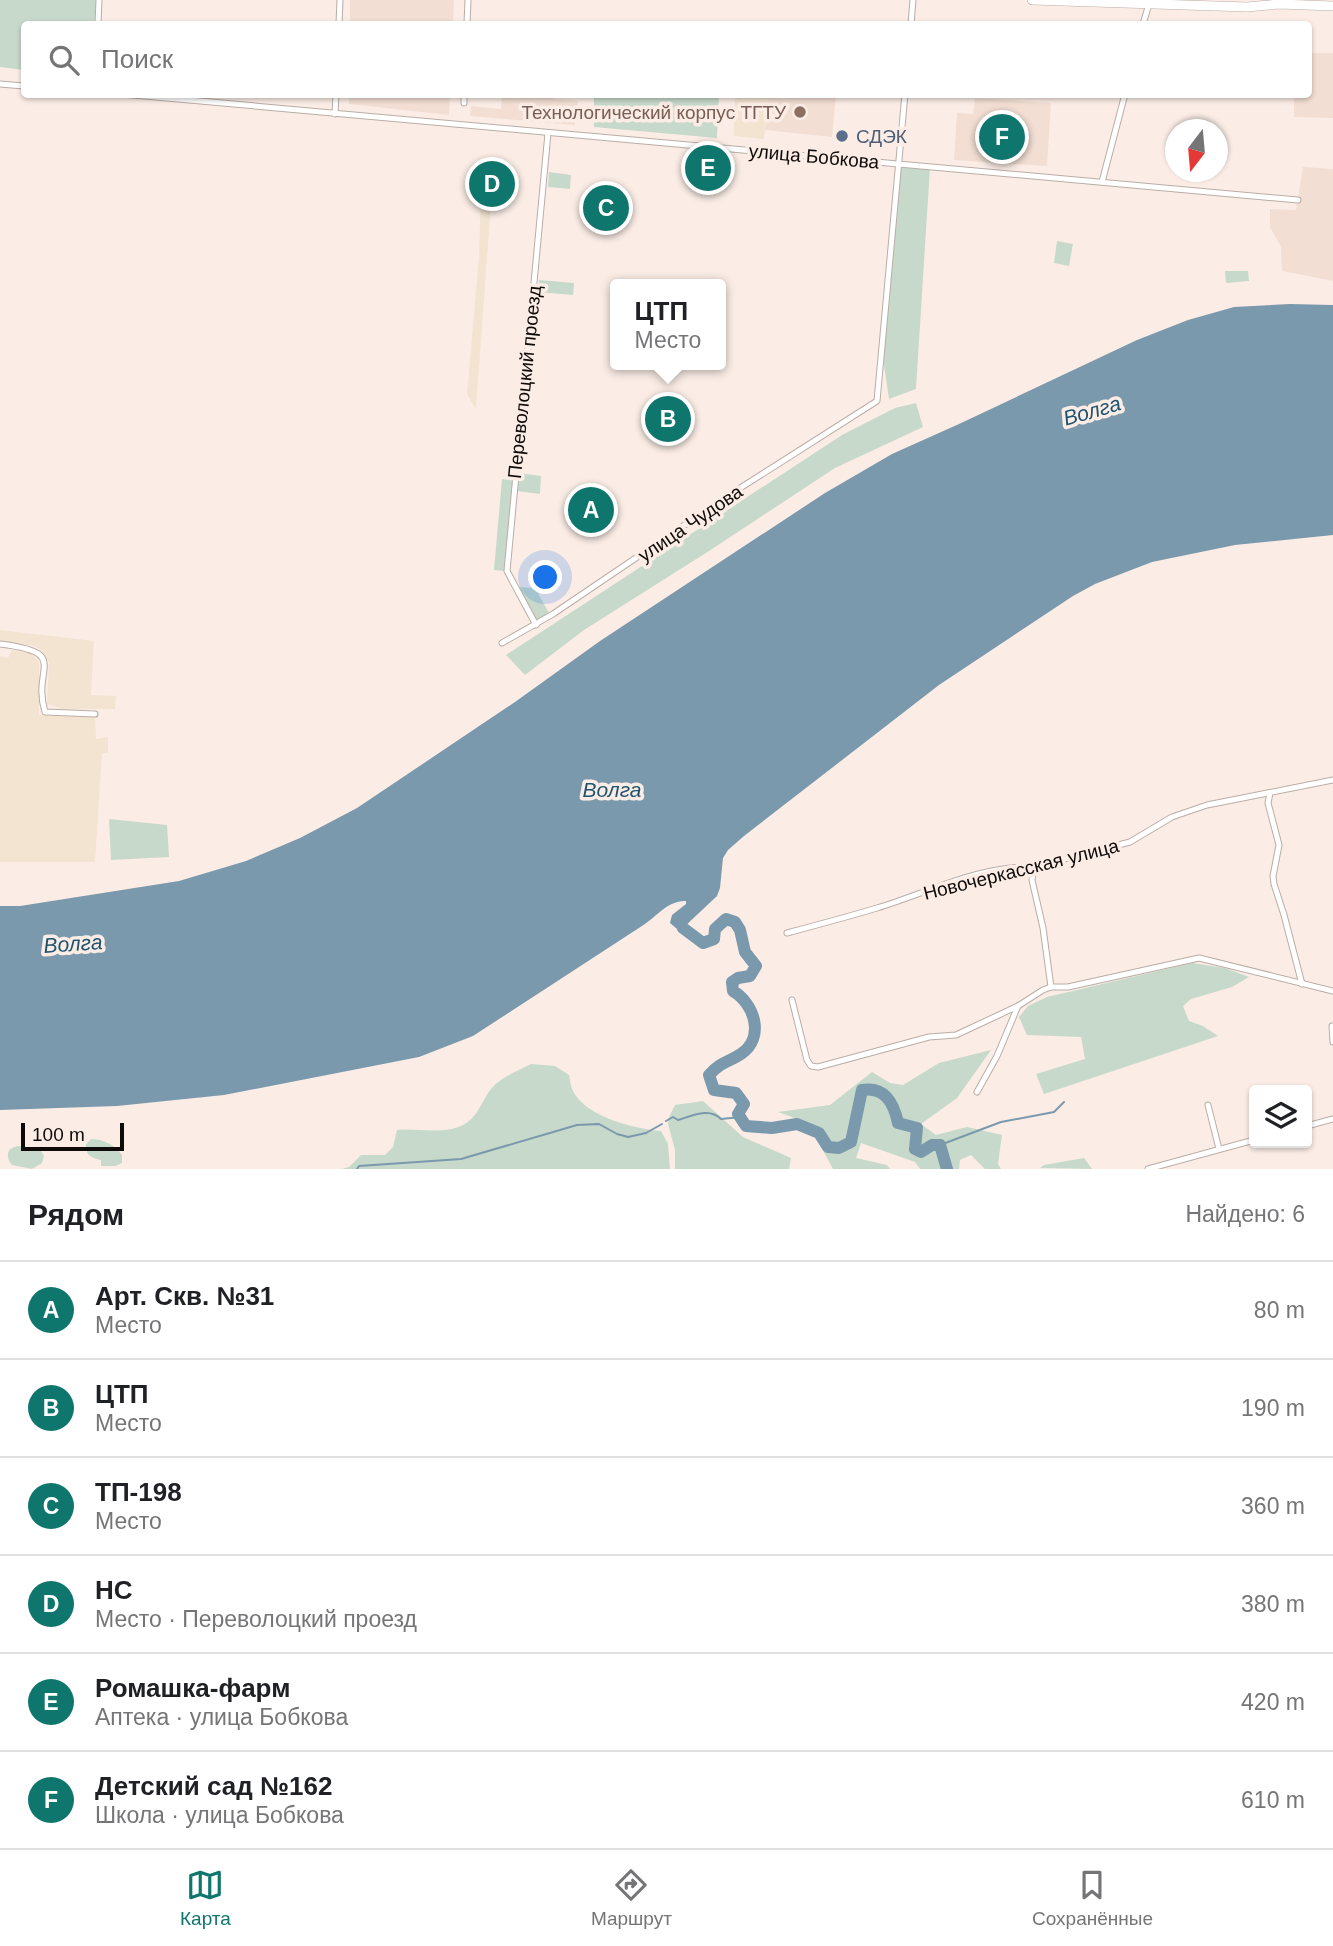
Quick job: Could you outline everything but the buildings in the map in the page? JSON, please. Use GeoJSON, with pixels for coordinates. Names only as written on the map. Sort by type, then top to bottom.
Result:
{"type":"FeatureCollection","features":[{"type":"Feature","properties":{"kind":"main road"},"geometry":{"type":"LineString","coordinates":[[1032,0],[1247,7],[1333,6]]}},
{"type":"Feature","properties":{"kind":"main road"},"geometry":{"type":"LineString","coordinates":[[1259,0],[1279,5]]}},
{"type":"Feature","properties":{"kind":"street"},"geometry":{"type":"LineString","coordinates":[[98,21],[99,0]]}},
{"type":"Feature","properties":{"kind":"street"},"geometry":{"type":"LineString","coordinates":[[339,21],[340,0]]}},
{"type":"Feature","properties":{"kind":"street"},"geometry":{"type":"LineString","coordinates":[[467,21],[468,0]]}},
{"type":"Feature","properties":{"kind":"street"},"geometry":{"type":"LineString","coordinates":[[911,21],[913,0]]}},
{"type":"Feature","properties":{"kind":"street"},"geometry":{"type":"LineString","coordinates":[[1144,21],[1150,2]]}},
{"type":"Feature","properties":{"kind":"street"},"geometry":{"type":"LineString","coordinates":[[0,84],[21,86]]}},
{"type":"Feature","properties":{"kind":"street","name":"улица Бобкова"},"geometry":{"type":"LineString","coordinates":[[165,98],[1298,200]]}},
{"type":"Feature","properties":{"kind":"street"},"geometry":{"type":"LineString","coordinates":[[335,114],[336,98]]}},
{"type":"Feature","properties":{"kind":"street"},"geometry":{"type":"LineString","coordinates":[[464,98],[464,103]]}},
{"type":"Feature","properties":{"kind":"street"},"geometry":{"type":"LineString","coordinates":[[898,164],[905,98]]}},
{"type":"Feature","properties":{"kind":"street"},"geometry":{"type":"LineString","coordinates":[[1102,182],[1124,98]]}},
{"type":"Feature","properties":{"kind":"street","name":"Переволоцкий проезд"},"geometry":{"type":"LineString","coordinates":[[536,625],[507,571],[548,133]]}},
{"type":"Feature","properties":{"kind":"street","name":"улица Чудова"},"geometry":{"type":"LineString","coordinates":[[502,643],[536,625],[712,506],[877,401],[898,164]]}},
{"type":"Feature","properties":{"kind":"street"},"geometry":{"type":"LineString","coordinates":[[0,644],[29,648],[42,658],[45,668],[43,703],[46,712],[95,714]]}},
{"type":"Feature","properties":{"kind":"street","name":"Новочеркасская улица"},"geometry":{"type":"LineString","coordinates":[[787,933],[878,908],[978,875],[1034,867],[1130,842],[1172,817],[1207,805],[1333,780]]}},
{"type":"Feature","properties":{"kind":"street"},"geometry":{"type":"LineString","coordinates":[[1270,793],[1268,803],[1279,845],[1272,876],[1302,984]]}},
{"type":"Feature","properties":{"kind":"street"},"geometry":{"type":"LineString","coordinates":[[1034,867],[1032,880],[1044,928],[1051,987]]}},
{"type":"Feature","properties":{"kind":"street"},"geometry":{"type":"LineString","coordinates":[[792,1000],[807,1060],[811,1066],[818,1067],[929,1037],[956,1035],[1051,987],[1068,986],[1199,958],[1333,991]]}},
{"type":"Feature","properties":{"kind":"street"},"geometry":{"type":"LineString","coordinates":[[977,1092],[997,1056],[1018,1006]]}},
{"type":"Feature","properties":{"kind":"street"},"geometry":{"type":"LineString","coordinates":[[1332,1026],[1333,1042]]}},
{"type":"Feature","properties":{"kind":"street"},"geometry":{"type":"LineString","coordinates":[[1208,1105],[1219,1149]]}},
{"type":"Feature","properties":{"kind":"street"},"geometry":{"type":"LineString","coordinates":[[1312,1124],[1333,1118]]}},
{"type":"Feature","properties":{"kind":"street"},"geometry":{"type":"LineString","coordinates":[[1148,1169],[1249,1141]]}},
{"type":"Feature","properties":{"kind":"shaded area"},"geometry":{"type":"Polygon","coordinates":[[[350,0],[454,0],[453,21],[350,21],[350,0]]]}},
{"type":"Feature","properties":{"kind":"shaded area"},"geometry":{"type":"Polygon","coordinates":[[[1312,53],[1333,53],[1333,118],[1294,117],[1294,98],[1312,98],[1312,53]]]}},
{"type":"Feature","properties":{"kind":"shaded area"},"geometry":{"type":"Polygon","coordinates":[[[349,98],[450,98],[449,115],[349,104],[349,98]]]}},
{"type":"Feature","properties":{"kind":"shaded area"},"geometry":{"type":"Polygon","coordinates":[[[502,98],[578,101],[575,125],[470,116],[471,106],[501,109],[502,98]]]}},
{"type":"Feature","properties":{"kind":"shaded area"},"geometry":{"type":"Polygon","coordinates":[[[735,98],[768,98],[764,139],[734,136],[735,98]]]}},
{"type":"Feature","properties":{"kind":"shaded area","name":"Технологический корпус ТГТУ"},"geometry":{"type":"Polygon","coordinates":[[[768,98],[836,98],[832,137],[765,130],[768,98]]]}},
{"type":"Feature","properties":{"kind":"shaded area"},"geometry":{"type":"Polygon","coordinates":[[[975,98],[1051,103],[1047,166],[954,160],[957,113],[973,114],[975,98]]]}},
{"type":"Feature","properties":{"kind":"shaded area"},"geometry":{"type":"Polygon","coordinates":[[[1303,167],[1333,169],[1333,281],[1282,271],[1281,247],[1270,227],[1270,209],[1296,210],[1303,167]]]}},
{"type":"Feature","properties":{"kind":"shaded area"},"geometry":{"type":"Polygon","coordinates":[[[481,189],[492,190],[476,409],[467,394],[479,256],[481,189]]]}},
{"type":"Feature","properties":{"kind":"shaded area"},"geometry":{"type":"Polygon","coordinates":[[[0,630],[94,641],[91,695],[116,696],[115,709],[63,709],[47,704],[49,663],[42,650],[34,646],[0,641],[0,630]]]}},
{"type":"Feature","properties":{"kind":"shaded area"},"geometry":{"type":"Polygon","coordinates":[[[12,650],[31,653],[39,662],[39,715],[95,717],[96,739],[108,737],[108,753],[102,753],[95,862],[0,862],[0,656],[8,658],[12,650]]]}},
{"type":"Feature","properties":{"kind":"green space"},"geometry":{"type":"Polygon","coordinates":[[[0,0],[96,0],[95,21],[21,21],[21,70],[0,67],[0,0]]]}},
{"type":"Feature","properties":{"kind":"green space"},"geometry":{"type":"Polygon","coordinates":[[[594,98],[719,98],[717,138],[594,127],[594,98]]]}},
{"type":"Feature","properties":{"kind":"green space"},"geometry":{"type":"Polygon","coordinates":[[[898,164],[930,167],[916,389],[889,399],[882,351],[898,164]]]}},
{"type":"Feature","properties":{"kind":"green space"},"geometry":{"type":"Polygon","coordinates":[[[549,172],[571,175],[570,189],[548,187],[549,172]]]}},
{"type":"Feature","properties":{"kind":"green space"},"geometry":{"type":"Polygon","coordinates":[[[1057,241],[1073,244],[1069,266],[1054,263],[1057,241]]]}},
{"type":"Feature","properties":{"kind":"green space"},"geometry":{"type":"Polygon","coordinates":[[[1225,271],[1248,271],[1249,281],[1226,283],[1225,271]]]}},
{"type":"Feature","properties":{"kind":"green space"},"geometry":{"type":"Polygon","coordinates":[[[539,280],[574,283],[573,295],[538,292],[539,280]]]}},
{"type":"Feature","properties":{"kind":"green space"},"geometry":{"type":"Polygon","coordinates":[[[916,403],[923,427],[835,468],[584,630],[525,675],[506,655],[842,435],[895,408],[916,403]]]}},
{"type":"Feature","properties":{"kind":"green space"},"geometry":{"type":"Polygon","coordinates":[[[519,473],[541,476],[540,494],[517,491],[519,473]]]}},
{"type":"Feature","properties":{"kind":"green space"},"geometry":{"type":"Polygon","coordinates":[[[502,479],[513,480],[504,571],[494,570],[502,479]]]}},
{"type":"Feature","properties":{"kind":"green space"},"geometry":{"type":"Polygon","coordinates":[[[518,587],[535,588],[549,613],[537,621],[518,587]]]}},
{"type":"Feature","properties":{"kind":"green space"},"geometry":{"type":"Polygon","coordinates":[[[109,819],[167,825],[169,857],[111,860],[109,819]]]}},
{"type":"Feature","properties":{"kind":"green space"},"geometry":{"type":"Polygon","coordinates":[[[1192,963],[1225,968],[1249,977],[1232,987],[1191,999],[1183,1006],[1189,1021],[1218,1036],[1044,1094],[1036,1074],[1085,1059],[1081,1037],[1027,1035],[1019,1017],[1028,1006],[1047,997],[1192,963]]]}},
{"type":"Feature","properties":{"kind":"green space"},"geometry":{"type":"Polygon","coordinates":[[[991,1050],[957,1098],[921,1124],[936,1135],[967,1127],[1002,1135],[998,1164],[1001,1169],[985,1169],[971,1155],[960,1160],[959,1169],[920,1169],[915,1162],[861,1143],[856,1158],[887,1165],[890,1169],[833,1169],[820,1145],[817,1126],[778,1112],[830,1105],[872,1072],[890,1083],[903,1085],[939,1063],[991,1050]]]}},
{"type":"Feature","properties":{"kind":"green space"},"geometry":{"type":"Polygon","coordinates":[[[531,1064],[555,1066],[569,1075],[572,1089],[579,1100],[600,1115],[638,1128],[661,1131],[668,1144],[670,1169],[342,1169],[349,1167],[361,1155],[385,1155],[393,1147],[397,1130],[439,1130],[463,1125],[474,1116],[497,1083],[531,1064]]]}},
{"type":"Feature","properties":{"kind":"green space"},"geometry":{"type":"Polygon","coordinates":[[[703,1101],[743,1137],[791,1158],[789,1169],[675,1169],[675,1150],[668,1124],[669,1117],[675,1105],[703,1101]]]}},
{"type":"Feature","properties":{"kind":"green space"},"geometry":{"type":"Polygon","coordinates":[[[91,1139],[104,1141],[116,1148],[122,1155],[122,1163],[101,1166],[101,1160],[92,1157],[87,1151],[86,1144],[91,1139]]]}},
{"type":"Feature","properties":{"kind":"green space"},"geometry":{"type":"Polygon","coordinates":[[[17,1146],[39,1148],[44,1156],[42,1163],[32,1169],[12,1165],[8,1153],[17,1146]]]}},
{"type":"Feature","properties":{"kind":"green space"},"geometry":{"type":"Polygon","coordinates":[[[1084,1158],[1092,1169],[1040,1168],[1044,1165],[1084,1158]]]}},
{"type":"Feature","properties":{"kind":"water","name":"Волга"},"geometry":{"type":"Polygon","coordinates":[[[1333,305],[1333,535],[1235,545],[1152,562],[1095,584],[1073,596],[939,685],[744,836],[723,858],[717,896],[683,928],[676,928],[670,923],[672,915],[686,904],[686,901],[680,901],[669,905],[645,924],[473,1036],[419,1057],[224,1095],[117,1106],[0,1110],[0,906],[20,906],[179,881],[246,861],[300,838],[357,808],[515,702],[600,641],[825,493],[892,454],[1137,340],[1188,320],[1234,307],[1333,305]]]}},
{"type":"Feature","properties":{"kind":"waterway"},"geometry":{"type":"LineString","coordinates":[[686,914],[681,924],[683,928],[703,943],[714,939],[715,929],[726,919],[735,922],[740,930],[745,952],[756,966],[750,976],[732,982],[733,991],[752,1012],[755,1030],[753,1039],[741,1054],[709,1075],[714,1090],[736,1093],[744,1104],[738,1114],[746,1126],[772,1128],[797,1124],[819,1133],[828,1147],[839,1148],[851,1142],[862,1090],[870,1089],[887,1098],[898,1123],[917,1128],[915,1149],[921,1152],[932,1145],[940,1145],[947,1169]]}},
{"type":"Feature","properties":{"kind":"waterway"},"geometry":{"type":"LineString","coordinates":[[940,1145],[1001,1122],[1054,1112],[1064,1102]]}},
{"type":"Feature","properties":{"kind":"waterway"},"geometry":{"type":"LineString","coordinates":[[666,1121],[673,1117],[678,1120],[706,1113],[721,1119],[741,1117]]}},
{"type":"Feature","properties":{"kind":"waterway"},"geometry":{"type":"LineString","coordinates":[[357,1169],[359,1166],[461,1159],[577,1125],[599,1124],[628,1137],[646,1133],[662,1124]]}},
{"type":"Feature","properties":{"kind":"place","name":"Технологический корпус ТГТУ"},"geometry":{"type":"Point","coordinates":[800,112]}},
{"type":"Feature","properties":{"kind":"place","name":"СДЭК"},"geometry":{"type":"Point","coordinates":[842,136]}},
{"type":"Feature","properties":{"kind":"place","name":"Детский сад №162"},"geometry":{"type":"Point","coordinates":[1002,137]}},
{"type":"Feature","properties":{"kind":"place","name":"Ромашка-фарм"},"geometry":{"type":"Point","coordinates":[708,168]}},
{"type":"Feature","properties":{"kind":"place","name":"НС"},"geometry":{"type":"Point","coordinates":[492,184]}},
{"type":"Feature","properties":{"kind":"place","name":"ТП-198"},"geometry":{"type":"Point","coordinates":[606,208]}},
{"type":"Feature","properties":{"kind":"place","name":"ЦТП"},"geometry":{"type":"Point","coordinates":[668,419]}},
{"type":"Feature","properties":{"kind":"place","name":"Арт. Скв. №31"},"geometry":{"type":"Point","coordinates":[591,510]}}]}
